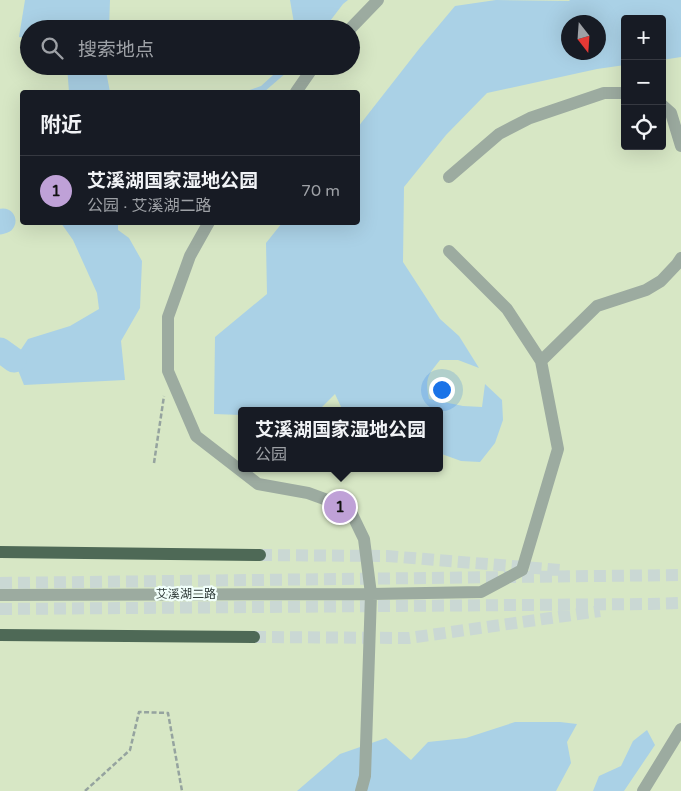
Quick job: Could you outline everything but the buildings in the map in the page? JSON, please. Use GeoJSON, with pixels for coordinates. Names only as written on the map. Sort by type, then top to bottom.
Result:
{"type":"FeatureCollection","features":[{"type":"Feature","properties":{"kind":"main road"},"geometry":{"type":"LineString","coordinates":[[0,552],[260,555]]}},
{"type":"Feature","properties":{"kind":"main road"},"geometry":{"type":"LineString","coordinates":[[0,635],[254,637]]}},
{"type":"Feature","properties":{"kind":"street"},"geometry":{"type":"LineString","coordinates":[[359,20],[378,0]]}},
{"type":"Feature","properties":{"kind":"street"},"geometry":{"type":"LineString","coordinates":[[297,90],[308,75]]}},
{"type":"Feature","properties":{"kind":"street"},"geometry":{"type":"LineString","coordinates":[[449,177],[499,134],[530,118],[604,93],[621,93]]}},
{"type":"Feature","properties":{"kind":"street"},"geometry":{"type":"LineString","coordinates":[[666,109],[671,113],[681,146]]}},
{"type":"Feature","properties":{"kind":"street"},"geometry":{"type":"LineString","coordinates":[[207,225],[190,256],[168,317],[168,371],[196,436],[238,469]]}},
{"type":"Feature","properties":{"kind":"street"},"geometry":{"type":"LineString","coordinates":[[449,251],[507,309],[541,361],[597,306],[646,290],[661,281],[681,258]]}},
{"type":"Feature","properties":{"kind":"street","name":"艾溪湖二路"},"geometry":{"type":"LineString","coordinates":[[0,595],[482,592],[522,570],[558,449],[541,361]]}},
{"type":"Feature","properties":{"kind":"street"},"geometry":{"type":"LineString","coordinates":[[242,472],[258,484],[308,493],[349,508],[364,539],[371,594],[365,776],[361,791]]}},
{"type":"Feature","properties":{"kind":"street"},"geometry":{"type":"LineString","coordinates":[[642,791],[681,729]]}},
{"type":"Feature","properties":{"kind":"path"},"geometry":{"type":"LineString","coordinates":[[154,463],[168,371]]}},
{"type":"Feature","properties":{"kind":"path"},"geometry":{"type":"LineString","coordinates":[[85,791],[130,750],[139,712],[168,713],[182,791]]}},
{"type":"Feature","properties":{"kind":"green space"},"geometry":{"type":"Polygon","coordinates":[[[0,0],[681,0],[681,791],[0,791],[0,0]]]}},
{"type":"Feature","properties":{"kind":"water"},"geometry":{"type":"Polygon","coordinates":[[[25,0],[110,0],[109,20],[22,20],[25,0]]]}},
{"type":"Feature","properties":{"kind":"water"},"geometry":{"type":"Polygon","coordinates":[[[290,0],[348,0],[331,20],[293,20],[290,0]]]}},
{"type":"Feature","properties":{"kind":"water"},"geometry":{"type":"Polygon","coordinates":[[[496,0],[681,0],[681,57],[666,59],[666,15],[621,15],[621,66],[487,93],[446,135],[404,187],[403,262],[440,319],[459,336],[479,368],[458,360],[440,360],[428,378],[429,399],[463,406],[482,407],[485,384],[502,400],[503,420],[495,443],[480,462],[461,461],[443,454],[443,407],[341,407],[335,394],[322,407],[238,407],[238,415],[214,414],[215,337],[267,294],[266,243],[280,225],[360,225],[360,124],[455,6],[496,0]]]}},
{"type":"Feature","properties":{"kind":"water"},"geometry":{"type":"Polygon","coordinates":[[[68,75],[107,75],[110,90],[69,90],[68,75]]]}},
{"type":"Feature","properties":{"kind":"water"},"geometry":{"type":"Polygon","coordinates":[[[273,75],[284,75],[266,90],[250,90],[261,86],[273,75]]]}},
{"type":"Feature","properties":{"kind":"water"},"geometry":{"type":"Polygon","coordinates":[[[62,225],[118,225],[118,230],[129,238],[142,261],[140,308],[121,341],[125,380],[24,385],[14,360],[28,339],[70,326],[99,309],[97,293],[73,240],[62,225]]]}},
{"type":"Feature","properties":{"kind":"water"},"geometry":{"type":"Polygon","coordinates":[[[515,722],[577,724],[567,742],[571,763],[556,791],[297,791],[340,754],[386,738],[411,760],[428,742],[466,738],[515,722]]]}},
{"type":"Feature","properties":{"kind":"water"},"geometry":{"type":"Polygon","coordinates":[[[647,730],[655,745],[624,791],[593,791],[599,776],[621,766],[633,741],[647,730]]]}},
{"type":"Feature","properties":{"kind":"waterway"},"geometry":{"type":"LineString","coordinates":[[0,350],[14,360]]}},
{"type":"Feature","properties":{"kind":"tunnel"},"geometry":{"type":"LineString","coordinates":[[260,555],[387,556],[561,570]]}},
{"type":"Feature","properties":{"kind":"tunnel"},"geometry":{"type":"LineString","coordinates":[[0,583],[681,575]]}},
{"type":"Feature","properties":{"kind":"tunnel"},"geometry":{"type":"LineString","coordinates":[[0,609],[681,603]]}},
{"type":"Feature","properties":{"kind":"tunnel"},"geometry":{"type":"LineString","coordinates":[[254,637],[409,638],[600,611]]}},
{"type":"Feature","properties":{"kind":"place","name":"艾溪湖国家湿地公园"},"geometry":{"type":"Point","coordinates":[340,507]}}]}
